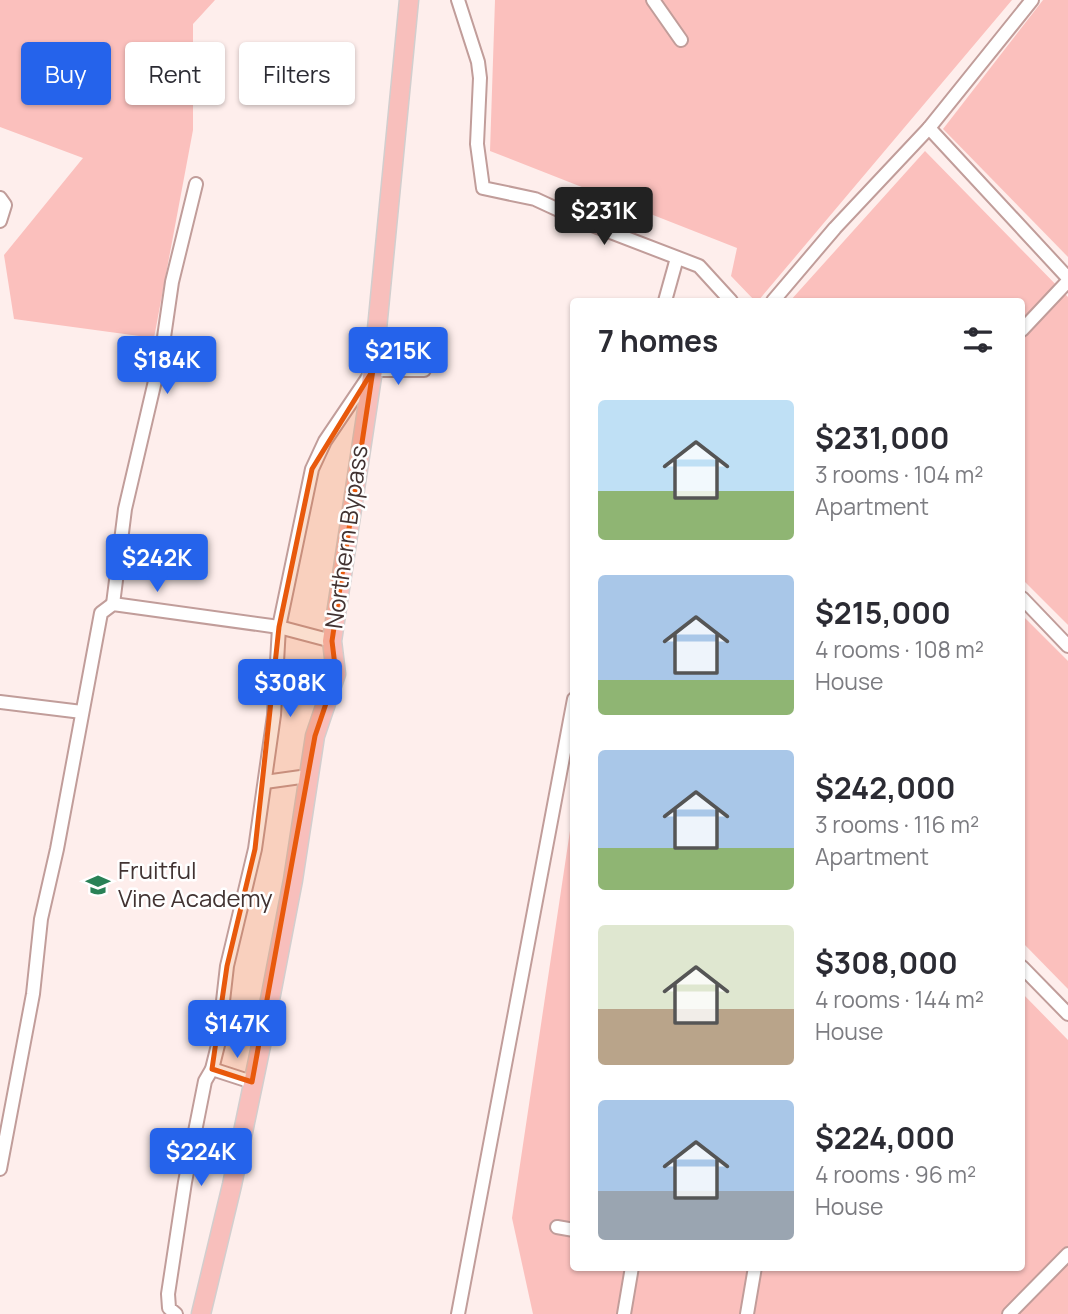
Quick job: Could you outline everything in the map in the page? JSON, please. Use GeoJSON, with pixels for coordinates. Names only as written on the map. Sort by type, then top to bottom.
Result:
{"type":"FeatureCollection","features":[{"type":"Feature","properties":{"kind":"main road","name":"Northern Bypass"},"geometry":{"type":"LineString","coordinates":[[201,1314],[232,1185],[293,880],[315,736],[336,674],[332,641],[373,370],[409,0]]}},
{"type":"Feature","properties":{"kind":"street"},"geometry":{"type":"LineString","coordinates":[[458,0],[481,78],[477,144],[483,188],[535,200],[699,266],[728,298]]}},
{"type":"Feature","properties":{"kind":"street"},"geometry":{"type":"LineString","coordinates":[[653,0],[681,40]]}},
{"type":"Feature","properties":{"kind":"street"},"geometry":{"type":"LineString","coordinates":[[776,298],[835,229],[929,128],[1032,0]]}},
{"type":"Feature","properties":{"kind":"street"},"geometry":{"type":"LineString","coordinates":[[929,128],[1068,280],[1025,327]]}},
{"type":"Feature","properties":{"kind":"street"},"geometry":{"type":"LineString","coordinates":[[113,604],[125,509],[162,351],[172,282],[196,184]]}},
{"type":"Feature","properties":{"kind":"street"},"geometry":{"type":"LineString","coordinates":[[0,198],[5,205],[0,221]]}},
{"type":"Feature","properties":{"kind":"street"},"geometry":{"type":"LineString","coordinates":[[666,298],[677,258]]}},
{"type":"Feature","properties":{"kind":"street"},"geometry":{"type":"LineString","coordinates":[[176,1314],[169,1308],[168,1294],[185,1182],[205,1081],[212,1069],[218,1045],[227,966],[256,849],[274,715],[279,627],[312,469],[325,441],[373,370],[425,370]]}},
{"type":"Feature","properties":{"kind":"street"},"geometry":{"type":"LineString","coordinates":[[1025,601],[1068,646]]}},
{"type":"Feature","properties":{"kind":"street"},"geometry":{"type":"LineString","coordinates":[[0,1169],[4,1128],[35,980],[41,919],[57,849],[101,613],[113,604],[279,627],[332,641]]}},
{"type":"Feature","properties":{"kind":"street"},"geometry":{"type":"LineString","coordinates":[[0,702],[82,712]]}},
{"type":"Feature","properties":{"kind":"street"},"geometry":{"type":"LineString","coordinates":[[458,1314],[570,720]]}},
{"type":"Feature","properties":{"kind":"street"},"geometry":{"type":"LineString","coordinates":[[265,782],[308,776]]}},
{"type":"Feature","properties":{"kind":"street"},"geometry":{"type":"LineString","coordinates":[[1025,970],[1068,1014]]}},
{"type":"Feature","properties":{"kind":"street"},"geometry":{"type":"LineString","coordinates":[[212,1069],[252,1082]]}},
{"type":"Feature","properties":{"kind":"street"},"geometry":{"type":"LineString","coordinates":[[557,1227],[570,1229]]}},
{"type":"Feature","properties":{"kind":"street"},"geometry":{"type":"LineString","coordinates":[[1009,1314],[1068,1254]]}},
{"type":"Feature","properties":{"kind":"street"},"geometry":{"type":"LineString","coordinates":[[624,1314],[631,1271]]}},
{"type":"Feature","properties":{"kind":"street"},"geometry":{"type":"LineString","coordinates":[[747,1314],[754,1271]]}},
{"type":"Feature","properties":{"kind":"highlighted area"},"geometry":{"type":"Polygon","coordinates":[[[373,370],[332,641],[336,674],[315,736],[252,1082],[212,1069],[227,966],[255,849],[279,627],[312,469],[373,370]]]}},
{"type":"Feature","properties":{"kind":"shaded area"},"geometry":{"type":"Polygon","coordinates":[[[0,0],[215,0],[193,24],[193,42],[125,42],[125,105],[193,105],[193,130],[154,338],[14,319],[4,255],[83,158],[0,127],[0,0]]]}},
{"type":"Feature","properties":{"kind":"shaded area"},"geometry":{"type":"Polygon","coordinates":[[[495,0],[1012,0],[761,298],[752,298],[731,276],[737,248],[490,151],[495,0]]]}},
{"type":"Feature","properties":{"kind":"shaded area"},"geometry":{"type":"Polygon","coordinates":[[[1043,0],[1068,0],[1068,257],[943,129],[1043,0]]]}},
{"type":"Feature","properties":{"kind":"shaded area"},"geometry":{"type":"Polygon","coordinates":[[[925,151],[1068,297],[1068,625],[1025,582],[1025,298],[793,298],[925,151]]]}},
{"type":"Feature","properties":{"kind":"shaded area"},"geometry":{"type":"Polygon","coordinates":[[[1025,618],[1068,661],[1068,989],[1025,945],[1025,618]]]}},
{"type":"Feature","properties":{"kind":"shaded area"},"geometry":{"type":"Polygon","coordinates":[[[570,831],[570,1271],[1025,1271],[1025,996],[1068,1040],[1068,1314],[533,1314],[512,1218],[570,831]]]}},
{"type":"Feature","properties":{"kind":"place","name":"Fruitful Vine Academy"},"geometry":{"type":"Point","coordinates":[98,885]}}]}
